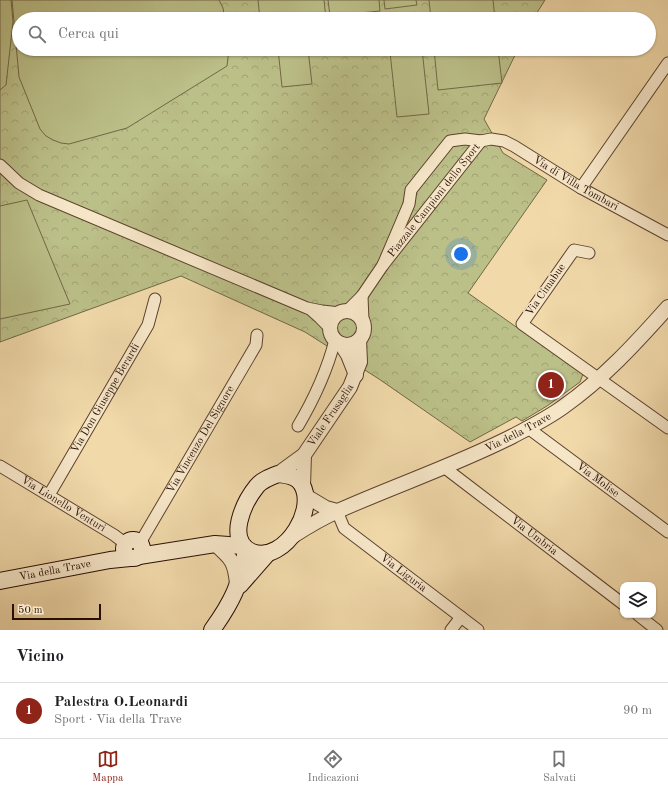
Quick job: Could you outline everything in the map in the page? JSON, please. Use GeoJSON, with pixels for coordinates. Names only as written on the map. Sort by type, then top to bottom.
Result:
{"type":"FeatureCollection","features":[{"type":"Feature","properties":{"kind":"main road"},"geometry":{"type":"LineString","coordinates":[[215,544],[224,538],[239,519],[246,502],[258,486],[269,477],[278,474],[288,475],[297,479],[304,491]]}},
{"type":"Feature","properties":{"kind":"main road","name":"Via della Trave"},"geometry":{"type":"LineString","coordinates":[[238,588],[268,553],[278,549],[293,536],[301,521],[305,509],[304,491]]}},
{"type":"Feature","properties":{"kind":"main road"},"geometry":{"type":"LineString","coordinates":[[212,630],[224,613],[238,588],[242,570],[244,547],[239,540],[239,519]]}},
{"type":"Feature","properties":{"kind":"main road"},"geometry":{"type":"LineString","coordinates":[[133,549],[165,551],[215,544],[244,547],[255,553],[268,553]]}},
{"type":"Feature","properties":{"kind":"main road","name":"Via della Trave"},"geometry":{"type":"LineString","coordinates":[[0,582],[110,560],[133,549]]}},
{"type":"Feature","properties":{"kind":"street"},"geometry":{"type":"LineString","coordinates":[[582,188],[668,63]]}},
{"type":"Feature","properties":{"kind":"street","name":"Piazzale Campioni dello Sport"},"geometry":{"type":"LineString","coordinates":[[383,265],[409,204],[411,190],[450,140],[466,139],[481,141]]}},
{"type":"Feature","properties":{"kind":"street","name":"Via di Villa Tombari"},"geometry":{"type":"LineString","coordinates":[[481,141],[491,139],[514,146],[582,188],[668,235]]}},
{"type":"Feature","properties":{"kind":"street","name":"Piazzale Campioni dello Sport"},"geometry":{"type":"LineString","coordinates":[[383,265],[481,141]]}},
{"type":"Feature","properties":{"kind":"street"},"geometry":{"type":"LineString","coordinates":[[0,164],[18,183],[39,195],[307,308],[322,311],[353,312],[363,321]]}},
{"type":"Feature","properties":{"kind":"street","name":"Via Cimabue"},"geometry":{"type":"LineString","coordinates":[[589,253],[574,250],[522,324],[599,379]]}},
{"type":"Feature","properties":{"kind":"street","name":"Viale Frusaglia"},"geometry":{"type":"LineString","coordinates":[[298,426],[312,403],[326,370],[335,338],[331,322],[334,316],[343,312],[362,296],[383,265]]}},
{"type":"Feature","properties":{"kind":"street","name":"Viale Frusaglia"},"geometry":{"type":"LineString","coordinates":[[278,474],[304,455],[350,387],[356,375],[361,353],[359,340],[363,334],[364,328],[362,296]]}},
{"type":"Feature","properties":{"kind":"street","name":"Via Don Giuseppe Berardi"},"geometry":{"type":"LineString","coordinates":[[49,495],[148,325],[155,299]]}},
{"type":"Feature","properties":{"kind":"street","name":"Via della Trave"},"geometry":{"type":"LineString","coordinates":[[293,536],[337,511],[444,468],[497,444],[562,408],[599,379],[634,345],[668,307]]}},
{"type":"Feature","properties":{"kind":"street","name":"Viale Frusaglia"},"geometry":{"type":"LineString","coordinates":[[307,308],[320,318],[348,355],[356,375]]}},
{"type":"Feature","properties":{"kind":"street","name":"Via Vincenzo Del Signore"},"geometry":{"type":"LineString","coordinates":[[133,549],[256,345],[257,335]]}},
{"type":"Feature","properties":{"kind":"street"},"geometry":{"type":"LineString","coordinates":[[335,338],[347,345],[354,344],[359,340]]}},
{"type":"Feature","properties":{"kind":"street"},"geometry":{"type":"LineString","coordinates":[[599,379],[668,428]]}},
{"type":"Feature","properties":{"kind":"street","name":"Via Molise"},"geometry":{"type":"LineString","coordinates":[[528,428],[668,532]]}},
{"type":"Feature","properties":{"kind":"street","name":"Viale Frusaglia"},"geometry":{"type":"LineString","coordinates":[[304,455],[304,491]]}},
{"type":"Feature","properties":{"kind":"street","name":"Via Lionello Venturi"},"geometry":{"type":"LineString","coordinates":[[0,466],[114,535],[133,549]]}},
{"type":"Feature","properties":{"kind":"street","name":"Via Umbria"},"geometry":{"type":"LineString","coordinates":[[444,468],[620,602]]}},
{"type":"Feature","properties":{"kind":"street"},"geometry":{"type":"LineString","coordinates":[[304,491],[326,508],[337,511]]}},
{"type":"Feature","properties":{"kind":"street","name":"Via Liguria"},"geometry":{"type":"LineString","coordinates":[[337,511],[344,528],[478,630]]}},
{"type":"Feature","properties":{"kind":"street"},"geometry":{"type":"LineString","coordinates":[[215,544],[232,560],[236,569],[238,588]]}},
{"type":"Feature","properties":{"kind":"street"},"geometry":{"type":"LineString","coordinates":[[451,630],[461,617]]}},
{"type":"Feature","properties":{"kind":"street"},"geometry":{"type":"LineString","coordinates":[[642,618],[657,630]]}},
{"type":"Feature","properties":{"kind":"green space"},"geometry":{"type":"Polygon","coordinates":[[[0,0],[545,0],[537,12],[12,12],[12,56],[515,56],[484,119],[503,153],[547,180],[468,293],[583,374],[580,382],[547,406],[522,421],[516,417],[470,442],[379,379],[305,332],[181,276],[0,342],[0,0]]]}},
{"type":"Feature","properties":{"kind":"green space"},"geometry":{"type":"Polygon","coordinates":[[[0,0],[11,0],[12,31],[6,85],[0,90],[0,0]]]}},
{"type":"Feature","properties":{"kind":"green space"},"geometry":{"type":"Polygon","coordinates":[[[12,0],[219,0],[224,12],[13,12],[12,0]]]}},
{"type":"Feature","properties":{"kind":"green space"},"geometry":{"type":"Polygon","coordinates":[[[258,0],[324,0],[325,12],[259,12],[258,0]]]}},
{"type":"Feature","properties":{"kind":"green space"},"geometry":{"type":"Polygon","coordinates":[[[328,0],[379,0],[380,11],[330,12],[328,0]]]}},
{"type":"Feature","properties":{"kind":"green space"},"geometry":{"type":"Polygon","coordinates":[[[384,0],[416,0],[417,5],[385,9],[384,0]]]}},
{"type":"Feature","properties":{"kind":"green space"},"geometry":{"type":"Polygon","coordinates":[[[429,0],[493,0],[494,12],[430,12],[429,0]]]}},
{"type":"Feature","properties":{"kind":"green space"},"geometry":{"type":"Polygon","coordinates":[[[17,56],[228,56],[227,66],[127,128],[69,144],[53,140],[46,136],[40,129],[19,77],[17,56]]]}},
{"type":"Feature","properties":{"kind":"green space"},"geometry":{"type":"Polygon","coordinates":[[[279,56],[309,56],[312,84],[282,87],[279,56]]]}},
{"type":"Feature","properties":{"kind":"green space"},"geometry":{"type":"Polygon","coordinates":[[[390,56],[423,56],[429,114],[397,117],[390,56]]]}},
{"type":"Feature","properties":{"kind":"green space"},"geometry":{"type":"Polygon","coordinates":[[[435,56],[499,56],[502,83],[438,90],[435,56]]]}},
{"type":"Feature","properties":{"kind":"green space"},"geometry":{"type":"Polygon","coordinates":[[[27,200],[70,304],[0,319],[0,206],[27,200]]]}},
{"type":"Feature","properties":{"kind":"place","name":"Palestra O.Leonardi"},"geometry":{"type":"Point","coordinates":[551,385]}}]}
